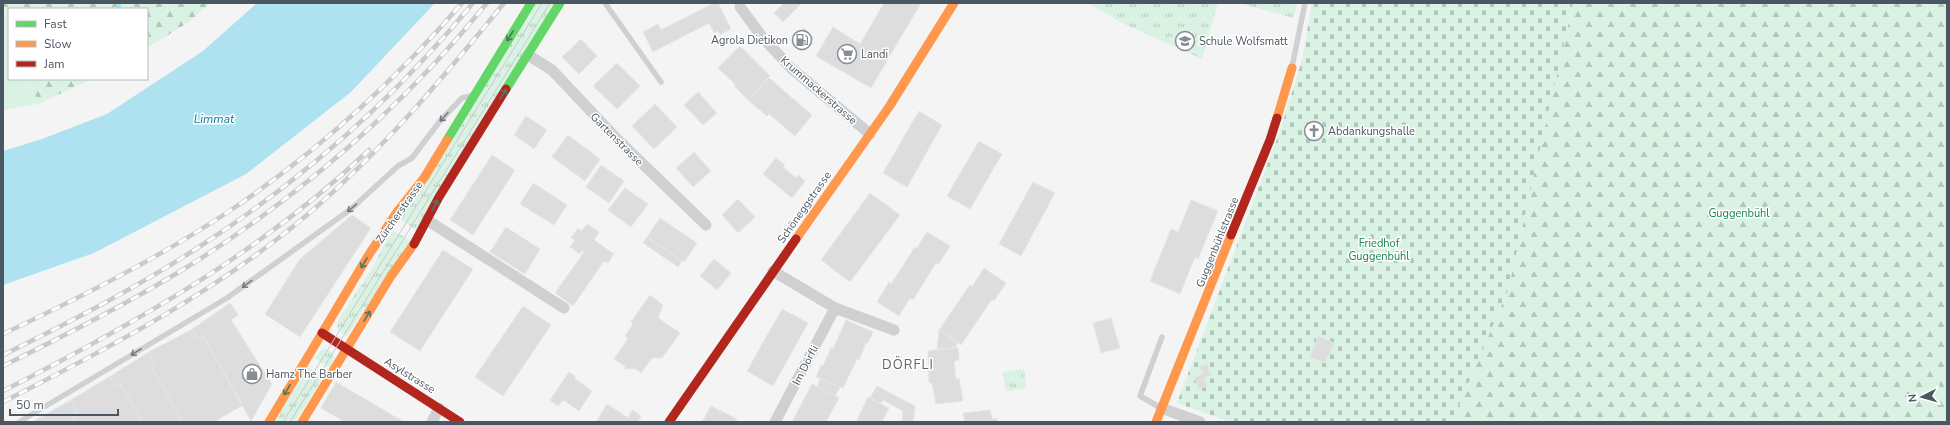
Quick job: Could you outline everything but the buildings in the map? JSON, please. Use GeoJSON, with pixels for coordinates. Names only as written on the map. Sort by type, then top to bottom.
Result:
{"type":"FeatureCollection","features":[{"type":"Feature","properties":{"kind":"street","name":"Zürcherstrasse"},"geometry":{"type":"LineString","coordinates":[[269,422],[390,222],[424,178],[531,3]]}},
{"type":"Feature","properties":{"kind":"street"},"geometry":{"type":"LineString","coordinates":[[302,422],[391,276],[418,239],[427,220],[560,3]]}},
{"type":"Feature","properties":{"kind":"street","name":"Schöneggstrasse"},"geometry":{"type":"LineString","coordinates":[[669,422],[870,134],[912,72],[954,3]]}},
{"type":"Feature","properties":{"kind":"street","name":"Krummackerstrasse"},"geometry":{"type":"LineString","coordinates":[[740,7],[763,38],[792,69],[870,134]]}},
{"type":"Feature","properties":{"kind":"street","name":"Gartenstrasse"},"geometry":{"type":"LineString","coordinates":[[528,55],[552,70],[617,139],[706,225]]}},
{"type":"Feature","properties":{"kind":"street","name":"Guggenbühlstrasse"},"geometry":{"type":"LineString","coordinates":[[1156,422],[1203,310],[1265,154],[1292,68]]}},
{"type":"Feature","properties":{"kind":"street"},"geometry":{"type":"LineString","coordinates":[[427,220],[564,308]]}},
{"type":"Feature","properties":{"kind":"street"},"geometry":{"type":"LineString","coordinates":[[774,271],[835,308],[894,330]]}},
{"type":"Feature","properties":{"kind":"street","name":"Im Dörfli"},"geometry":{"type":"LineString","coordinates":[[775,422],[835,308]]}},
{"type":"Feature","properties":{"kind":"street","name":"Asylstrasse"},"geometry":{"type":"LineString","coordinates":[[322,333],[460,422]]}},
{"type":"Feature","properties":{"kind":"street"},"geometry":{"type":"LineString","coordinates":[[432,422],[439,408]]}},
{"type":"Feature","properties":{"kind":"street"},"geometry":{"type":"LineString","coordinates":[[1161,408],[1200,422]]}},
{"type":"Feature","properties":{"kind":"lane"},"geometry":{"type":"LineString","coordinates":[[605,3],[661,82]]}},
{"type":"Feature","properties":{"kind":"lane"},"geometry":{"type":"LineString","coordinates":[[1292,68],[1305,3]]}},
{"type":"Feature","properties":{"kind":"lane"},"geometry":{"type":"LineString","coordinates":[[19,422],[227,298],[308,240],[351,209],[398,166],[412,158],[440,121],[462,98],[474,95]]}},
{"type":"Feature","properties":{"kind":"lane"},"geometry":{"type":"LineString","coordinates":[[1161,408],[1140,396],[1162,336]]}},
{"type":"Feature","properties":{"kind":"green space"},"geometry":{"type":"Polygon","coordinates":[[[3,3],[210,3],[189,22],[148,47],[148,8],[8,8],[8,20],[3,3]]]}},
{"type":"Feature","properties":{"kind":"green space"},"geometry":{"type":"Polygon","coordinates":[[[537,3],[555,3],[417,230],[399,219],[537,3]]]}},
{"type":"Feature","properties":{"kind":"green space","name":"Schule Wolfsmatt"},"geometry":{"type":"Polygon","coordinates":[[[1088,3],[1218,3],[1202,59],[1124,24],[1088,3]]]}},
{"type":"Feature","properties":{"kind":"green space","name":"Schule Wolfsmatt"},"geometry":{"type":"Polygon","coordinates":[[[1238,3],[1297,3],[1294,18],[1238,3]]]}},
{"type":"Feature","properties":{"kind":"green space","name":"Friedhof Guggenbühl"},"geometry":{"type":"Polygon","coordinates":[[[1312,3],[1573,3],[1508,290],[1452,422],[1230,422],[1177,403],[1280,131],[1302,60],[1312,3]]]}},
{"type":"Feature","properties":{"kind":"green space","name":"Guggenbühl"},"geometry":{"type":"Polygon","coordinates":[[[1573,3],[1947,3],[1947,422],[1452,422],[1508,290],[1573,3]]]}},
{"type":"Feature","properties":{"kind":"green space"},"geometry":{"type":"Polygon","coordinates":[[[3,7],[8,21],[8,80],[29,80],[38,104],[3,110],[3,7]]]}},
{"type":"Feature","properties":{"kind":"green space"},"geometry":{"type":"Polygon","coordinates":[[[29,80],[90,80],[38,104],[29,80]]]}},
{"type":"Feature","properties":{"kind":"green space"},"geometry":{"type":"Polygon","coordinates":[[[392,230],[411,241],[346,337],[337,328],[338,320],[371,270],[392,230]]]}},
{"type":"Feature","properties":{"kind":"green space"},"geometry":{"type":"Polygon","coordinates":[[[323,349],[330,351],[335,358],[330,368],[314,358],[323,349]]]}},
{"type":"Feature","properties":{"kind":"green space"},"geometry":{"type":"Polygon","coordinates":[[[308,367],[323,377],[295,422],[275,422],[308,367]]]}},
{"type":"Feature","properties":{"kind":"green space"},"geometry":{"type":"Polygon","coordinates":[[[1024,369],[1026,389],[1006,391],[1003,372],[1024,369]]]}},
{"type":"Feature","properties":{"kind":"water","name":"Limmat"},"geometry":{"type":"Polygon","coordinates":[[[257,3],[435,3],[351,92],[246,174],[94,253],[3,285],[3,151],[42,139],[107,114],[203,51],[257,3]]]}},
{"type":"Feature","properties":{"kind":"tram line"},"geometry":{"type":"LineString","coordinates":[[283,422],[542,3]]}},
{"type":"Feature","properties":{"kind":"tram line"},"geometry":{"type":"LineString","coordinates":[[290,422],[550,3]]}},
{"type":"Feature","properties":{"kind":"railway"},"geometry":{"type":"LineString","coordinates":[[3,334],[148,261],[204,228],[263,188],[324,140],[382,88],[462,3]]}},
{"type":"Feature","properties":{"kind":"railway"},"geometry":{"type":"LineString","coordinates":[[3,355],[78,317],[151,277],[199,247],[274,194],[310,166],[379,105],[412,72],[473,3]]}},
{"type":"Feature","properties":{"kind":"railway"},"geometry":{"type":"LineString","coordinates":[[3,366],[94,320],[162,282],[184,269],[267,212],[308,181],[384,115],[420,79],[487,3]]}},
{"type":"Feature","properties":{"kind":"railway"},"geometry":{"type":"LineString","coordinates":[[3,402],[82,361],[161,317],[199,294],[272,243],[334,191],[386,140],[458,59],[504,3]]}},
{"type":"Feature","properties":{"kind":"railway"},"geometry":{"type":"LineString","coordinates":[[3,391],[52,366],[195,284],[285,221],[328,187],[369,150]]}},
{"type":"Feature","properties":{"kind":"traffic: fast"},"geometry":{"type":"LineString","coordinates":[[447,140],[531,3]]}},
{"type":"Feature","properties":{"kind":"traffic: fast"},"geometry":{"type":"LineString","coordinates":[[506,89],[560,3]]}},
{"type":"Feature","properties":{"kind":"traffic: slow"},"geometry":{"type":"LineString","coordinates":[[796,239],[889,107],[954,3]]}},
{"type":"Feature","properties":{"kind":"traffic: slow"},"geometry":{"type":"LineString","coordinates":[[1277,118],[1292,68]]}},
{"type":"Feature","properties":{"kind":"traffic: slow"},"geometry":{"type":"LineString","coordinates":[[269,422],[368,256],[397,212],[424,178],[447,140]]}},
{"type":"Feature","properties":{"kind":"traffic: slow"},"geometry":{"type":"LineString","coordinates":[[1156,422],[1231,235]]}},
{"type":"Feature","properties":{"kind":"traffic: slow"},"geometry":{"type":"LineString","coordinates":[[302,422],[391,276],[414,244]]}},
{"type":"Feature","properties":{"kind":"traffic: jam"},"geometry":{"type":"LineString","coordinates":[[414,244],[439,197],[506,89]]}},
{"type":"Feature","properties":{"kind":"traffic: jam"},"geometry":{"type":"LineString","coordinates":[[1231,235],[1270,140],[1277,118]]}},
{"type":"Feature","properties":{"kind":"traffic: jam"},"geometry":{"type":"LineString","coordinates":[[669,422],[796,239]]}},
{"type":"Feature","properties":{"kind":"traffic: jam"},"geometry":{"type":"LineString","coordinates":[[322,333],[460,422]]}},
{"type":"Feature","properties":{"kind":"place","name":"Agrola Dietikon"},"geometry":{"type":"Point","coordinates":[802,40]}},
{"type":"Feature","properties":{"kind":"place","name":"Schule Wolfsmatt"},"geometry":{"type":"Point","coordinates":[1185,41]}},
{"type":"Feature","properties":{"kind":"place","name":"Landi"},"geometry":{"type":"Point","coordinates":[847,54]}},
{"type":"Feature","properties":{"kind":"place","name":"Abdankungshalle"},"geometry":{"type":"Point","coordinates":[1314,131]}},
{"type":"Feature","properties":{"kind":"place","name":"Hamz The Barber"},"geometry":{"type":"Point","coordinates":[252,374]}},
{"type":"Feature","properties":{"kind":"district","name":"DÖRFLI"},"geometry":{"type":"Point","coordinates":[908,364]}}]}
